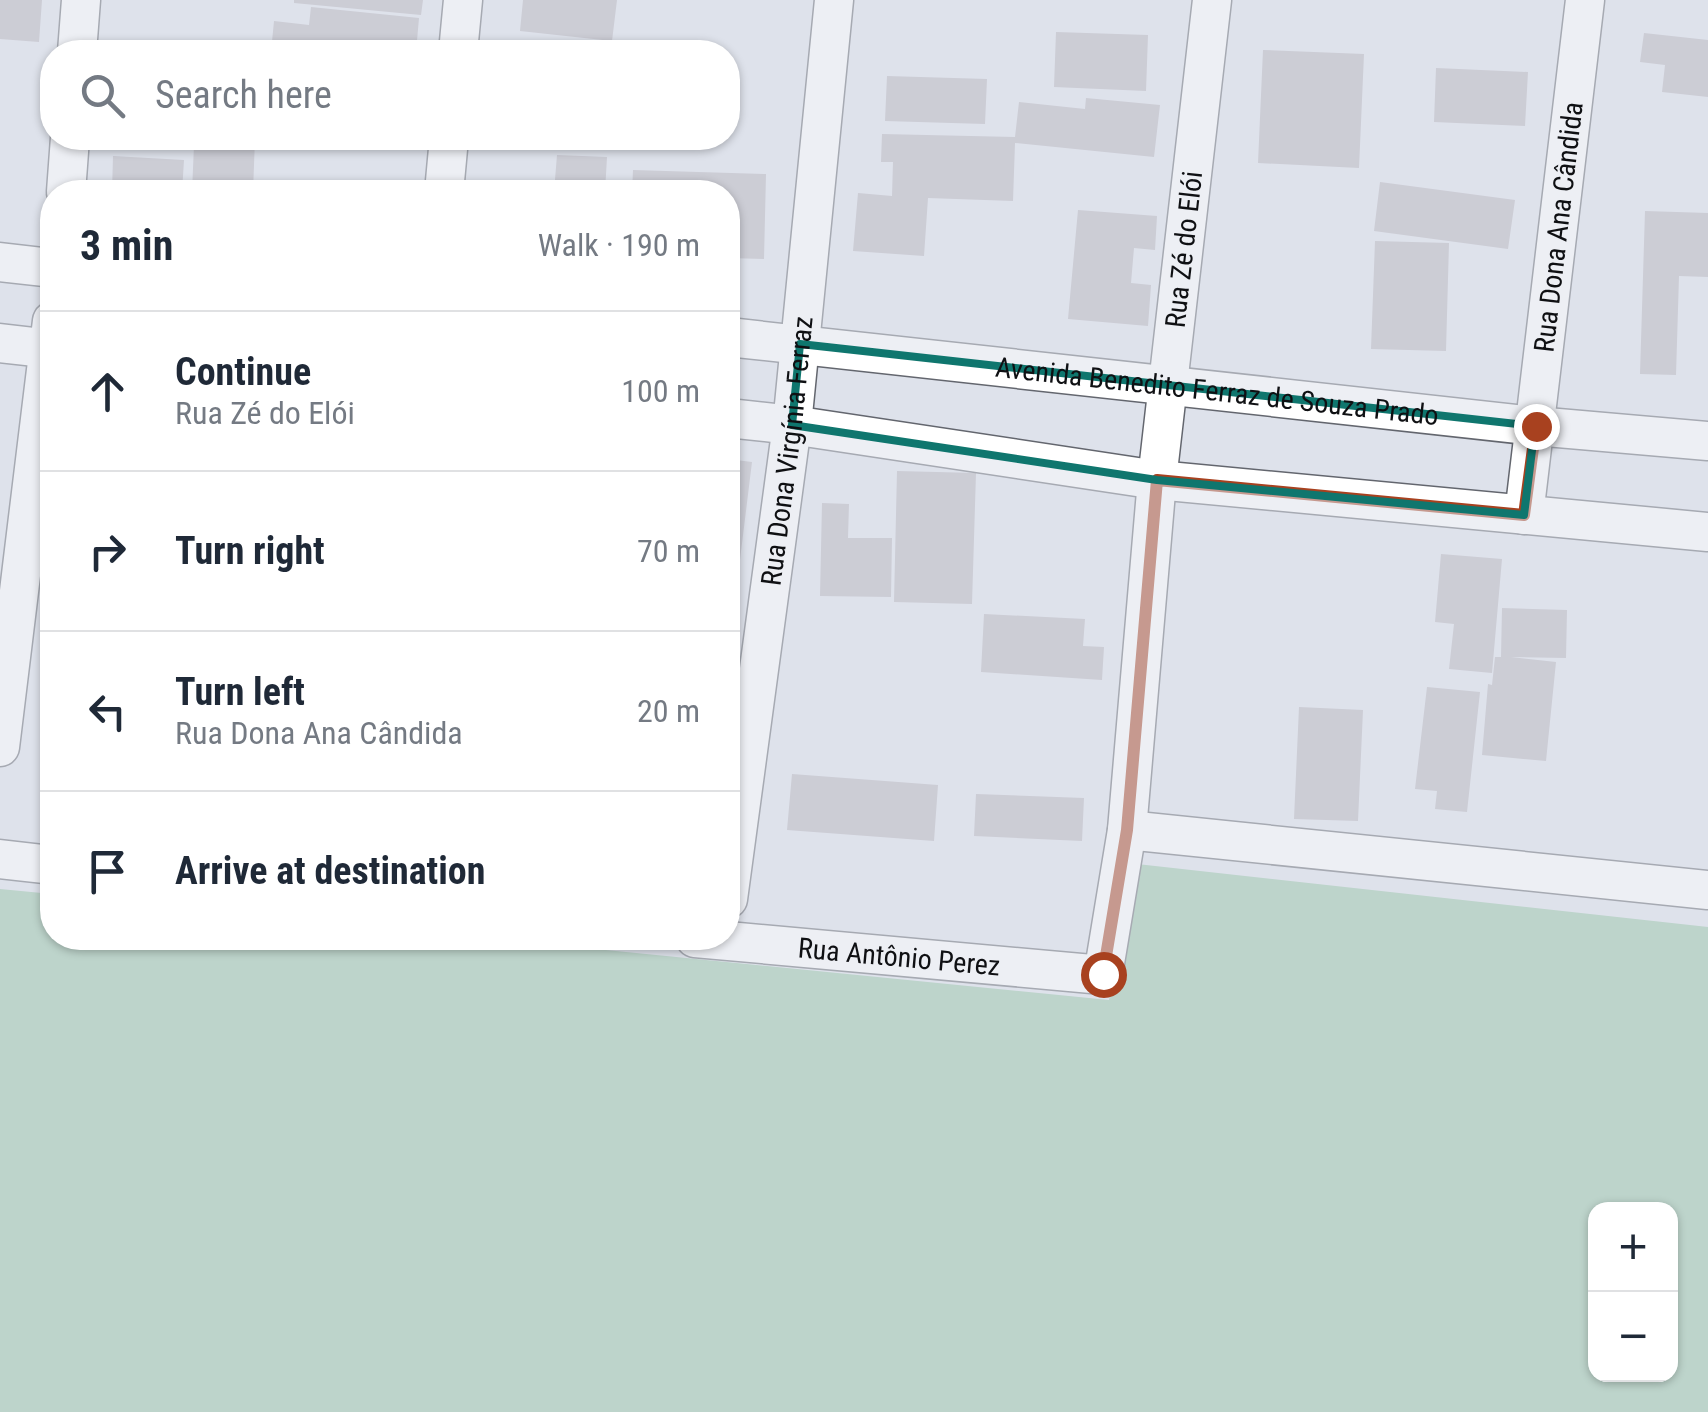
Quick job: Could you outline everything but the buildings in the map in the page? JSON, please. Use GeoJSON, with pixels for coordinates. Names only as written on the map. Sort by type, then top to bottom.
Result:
{"type":"FeatureCollection","features":[{"type":"Feature","properties":{"kind":"street"},"geometry":{"type":"LineString","coordinates":[[78,40],[81,0]]}},
{"type":"Feature","properties":{"kind":"street"},"geometry":{"type":"LineString","coordinates":[[459,40],[463,0]]}},
{"type":"Feature","properties":{"kind":"street","name":"Rua Dona Virgínia Ferraz"},"geometry":{"type":"LineString","coordinates":[[740,809],[792,425],[834,0]]}},
{"type":"Feature","properties":{"kind":"street","name":"Rua Zé do Elói"},"geometry":{"type":"LineString","coordinates":[[1103,974],[1127,830],[1157,480],[1212,0]]}},
{"type":"Feature","properties":{"kind":"street","name":"Rua Dona Ana Cândida"},"geometry":{"type":"LineString","coordinates":[[1524,515],[1585,0]]}},
{"type":"Feature","properties":{"kind":"street"},"geometry":{"type":"LineString","coordinates":[[67,180],[69,150]]}},
{"type":"Feature","properties":{"kind":"street"},"geometry":{"type":"LineString","coordinates":[[445,180],[448,150]]}},
{"type":"Feature","properties":{"kind":"street"},"geometry":{"type":"LineString","coordinates":[[0,262],[40,267]]}},
{"type":"Feature","properties":{"kind":"street","name":"Avenida Benedito Ferraz de Souza Prado"},"geometry":{"type":"LineString","coordinates":[[740,339],[1536,426],[1708,441]]}},
{"type":"Feature","properties":{"kind":"street"},"geometry":{"type":"LineString","coordinates":[[0,342],[40,340]]}},
{"type":"Feature","properties":{"kind":"street"},"geometry":{"type":"LineString","coordinates":[[740,419],[1157,480],[1708,532]]}},
{"type":"Feature","properties":{"kind":"street"},"geometry":{"type":"LineString","coordinates":[[0,747],[40,428]]}},
{"type":"Feature","properties":{"kind":"street"},"geometry":{"type":"LineString","coordinates":[[1127,830],[1708,890]]}},
{"type":"Feature","properties":{"kind":"street"},"geometry":{"type":"LineString","coordinates":[[0,858],[40,863]]}},
{"type":"Feature","properties":{"kind":"street","name":"Rua Antônio Perez"},"geometry":{"type":"LineString","coordinates":[[740,941],[1103,974]]}},
{"type":"Feature","properties":{"kind":"highlighted area"},"geometry":{"type":"Polygon","coordinates":[[[800,344],[1535,426],[1524,515],[1157,480],[792,425],[800,344]]]}},
{"type":"Feature","properties":{"kind":"green space"},"geometry":{"type":"Polygon","coordinates":[[[1137,864],[1708,927],[1708,1412],[0,1412],[0,889],[40,893],[40,950],[607,950],[1109,1000],[1137,864]]]}},
{"type":"Feature","properties":{"kind":"route"},"geometry":{"type":"LineString","coordinates":[[1103,974],[1127,830],[1157,480],[1524,515],[1536,426]]}}]}
